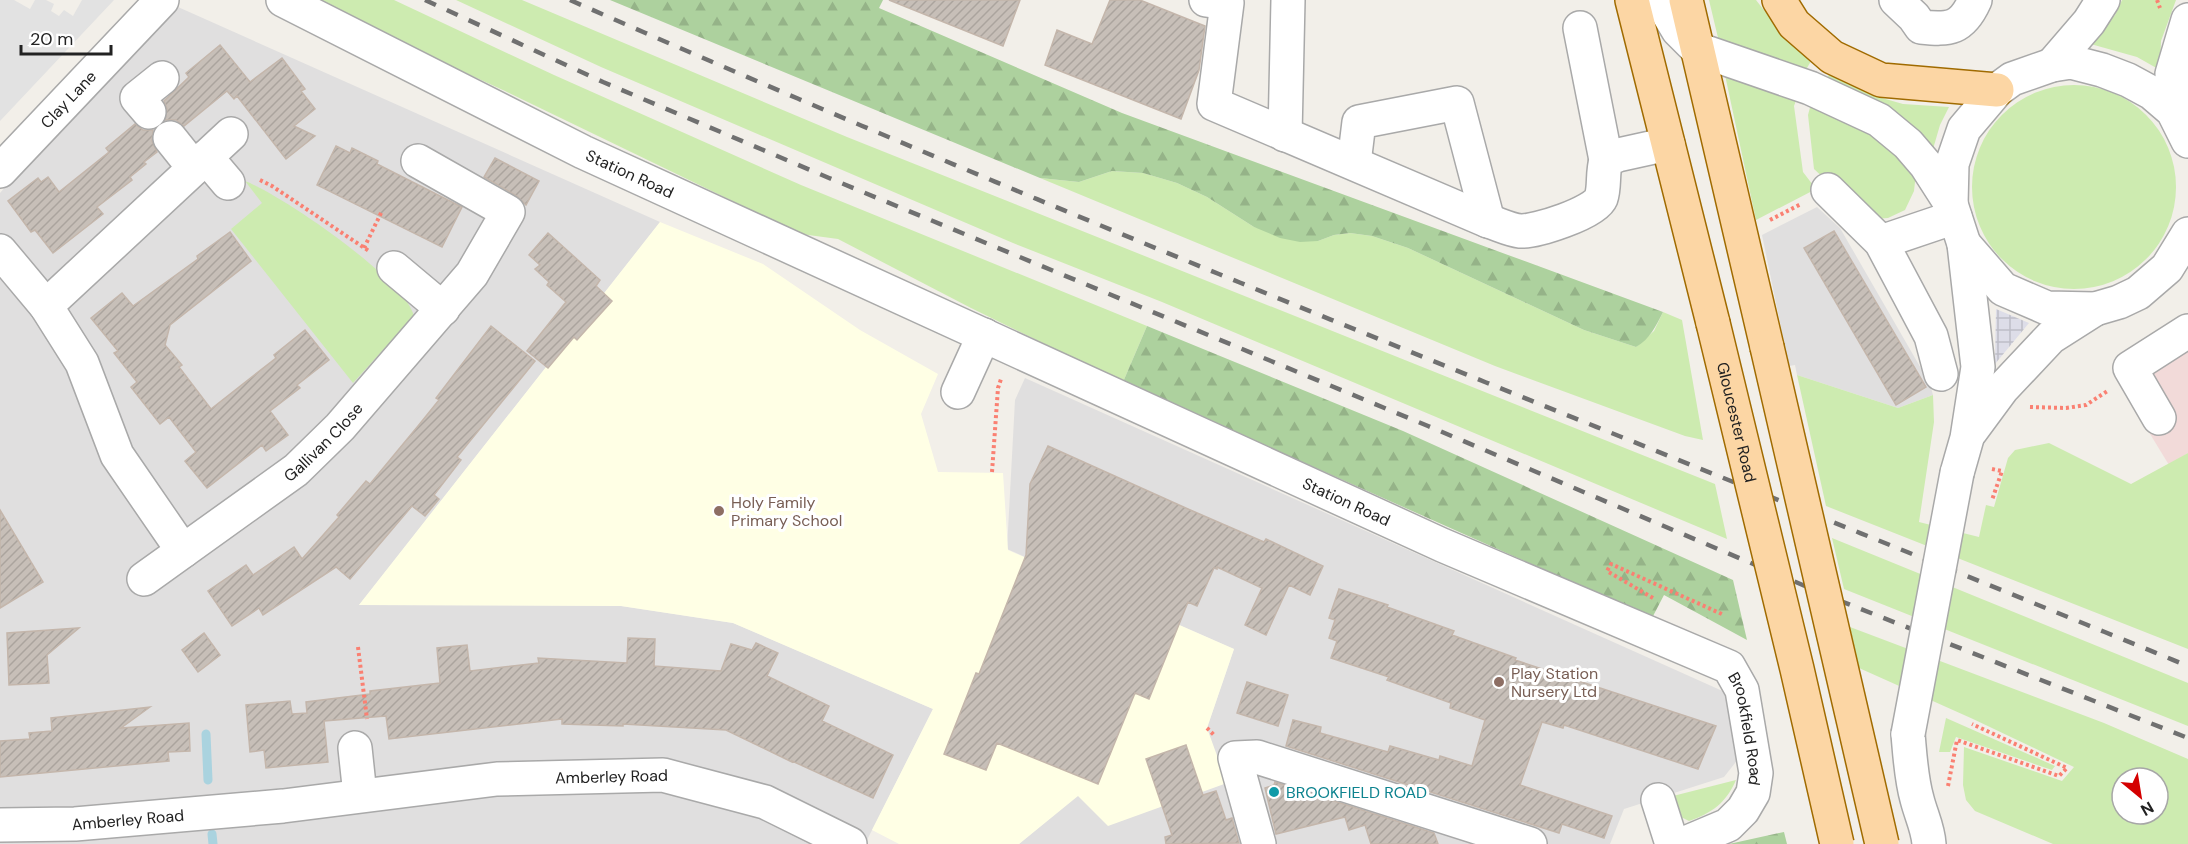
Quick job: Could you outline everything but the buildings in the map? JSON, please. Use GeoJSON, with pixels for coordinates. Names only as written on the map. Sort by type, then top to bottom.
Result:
{"type":"FeatureCollection","features":[{"type":"Feature","properties":{"kind":"main road","name":"Gloucester Road"},"geometry":{"type":"LineString","coordinates":[[1632,0],[1713,323],[1837,844]]}},
{"type":"Feature","properties":{"kind":"main road"},"geometry":{"type":"LineString","coordinates":[[1686,0],[1882,844]]}},
{"type":"Feature","properties":{"kind":"main road"},"geometry":{"type":"LineString","coordinates":[[1779,0],[1794,24],[1832,57],[1881,80],[1997,90]]}},
{"type":"Feature","properties":{"kind":"street","name":"Clay Lane"},"geometry":{"type":"LineString","coordinates":[[0,171],[162,0]]}},
{"type":"Feature","properties":{"kind":"street","name":"Station Road"},"geometry":{"type":"LineString","coordinates":[[284,0],[583,152],[978,347],[1712,659]]}},
{"type":"Feature","properties":{"kind":"street"},"geometry":{"type":"LineString","coordinates":[[1206,0],[1227,3],[1214,104],[1488,221],[1520,231],[1558,223],[1583,212],[1595,205],[1601,198],[1602,171],[1606,160],[1580,28]]}},
{"type":"Feature","properties":{"kind":"street"},"geometry":{"type":"LineString","coordinates":[[1285,135],[1288,0]]}},
{"type":"Feature","properties":{"kind":"street"},"geometry":{"type":"LineString","coordinates":[[1660,0],[1678,30],[1697,49],[1809,88],[1879,120],[1908,144],[1926,165],[1956,221],[2003,289],[2047,308],[2095,309]]}},
{"type":"Feature","properties":{"kind":"street"},"geometry":{"type":"LineString","coordinates":[[1896,0],[1921,27],[1942,29],[1960,24],[1968,15],[1975,0]]}},
{"type":"Feature","properties":{"kind":"street"},"geometry":{"type":"LineString","coordinates":[[2052,65],[2089,22],[2103,0]]}},
{"type":"Feature","properties":{"kind":"street"},"geometry":{"type":"LineString","coordinates":[[2173,111],[2172,74],[2188,20]]}},
{"type":"Feature","properties":{"kind":"street"},"geometry":{"type":"LineString","coordinates":[[1931,840],[1917,799],[1908,734],[1957,472],[1967,438],[1978,368],[1956,221],[1952,164],[1964,129],[1997,90],[2012,79],[2052,65],[2071,62],[2110,73],[2152,93],[2173,111],[2188,141]]}},
{"type":"Feature","properties":{"kind":"street"},"geometry":{"type":"LineString","coordinates":[[149,112],[137,98],[162,78]]}},
{"type":"Feature","properties":{"kind":"street"},"geometry":{"type":"LineString","coordinates":[[1354,163],[1359,122],[1457,103],[1488,221]]}},
{"type":"Feature","properties":{"kind":"street"},"geometry":{"type":"LineString","coordinates":[[46,306],[231,134]]}},
{"type":"Feature","properties":{"kind":"street"},"geometry":{"type":"LineString","coordinates":[[170,138],[228,183]]}},
{"type":"Feature","properties":{"kind":"street"},"geometry":{"type":"LineString","coordinates":[[1606,160],[1618,155],[1668,144]]}},
{"type":"Feature","properties":{"kind":"street","name":"Gallivan Close"},"geometry":{"type":"LineString","coordinates":[[144,579],[296,470],[340,427],[472,274],[508,212],[418,161]]}},
{"type":"Feature","properties":{"kind":"street"},"geometry":{"type":"LineString","coordinates":[[1828,190],[1881,243],[1931,336],[1941,374]]}},
{"type":"Feature","properties":{"kind":"street"},"geometry":{"type":"LineString","coordinates":[[1881,243],[1956,221]]}},
{"type":"Feature","properties":{"kind":"street"},"geometry":{"type":"LineString","coordinates":[[1967,438],[2002,389],[2051,337],[2095,309],[2119,302],[2138,293],[2167,268],[2188,234]]}},
{"type":"Feature","properties":{"kind":"street"},"geometry":{"type":"LineString","coordinates":[[0,251],[46,306],[82,363],[117,455],[183,551]]}},
{"type":"Feature","properties":{"kind":"street"},"geometry":{"type":"LineString","coordinates":[[394,268],[443,309]]}},
{"type":"Feature","properties":{"kind":"street"},"geometry":{"type":"LineString","coordinates":[[2159,418],[2130,368],[2188,331]]}},
{"type":"Feature","properties":{"kind":"street"},"geometry":{"type":"LineString","coordinates":[[958,392],[978,347]]}},
{"type":"Feature","properties":{"kind":"street","name":"Brookfield Road"},"geometry":{"type":"LineString","coordinates":[[1683,844],[1728,825],[1743,810],[1753,793],[1756,773],[1742,690],[1729,668],[1712,659]]}},
{"type":"Feature","properties":{"kind":"street"},"geometry":{"type":"LineString","coordinates":[[355,748],[360,795]]}},
{"type":"Feature","properties":{"kind":"street"},"geometry":{"type":"LineString","coordinates":[[1258,844],[1235,758],[1257,757],[1530,844]]}},
{"type":"Feature","properties":{"kind":"street","name":"Amberley Road"},"geometry":{"type":"LineString","coordinates":[[0,825],[75,824],[283,806],[497,779],[663,775],[765,802],[850,844]]}},
{"type":"Feature","properties":{"kind":"street"},"geometry":{"type":"LineString","coordinates":[[1658,800],[1672,844]]}},
{"type":"Feature","properties":{"kind":"path"},"geometry":{"type":"LineString","coordinates":[[228,183],[244,176],[272,186],[394,268]]}},
{"type":"Feature","properties":{"kind":"path"},"geometry":{"type":"LineString","coordinates":[[1762,224],[1828,190]]}},
{"type":"Feature","properties":{"kind":"path"},"geometry":{"type":"LineString","coordinates":[[364,248],[382,211]]}},
{"type":"Feature","properties":{"kind":"path"},"geometry":{"type":"LineString","coordinates":[[978,347],[1003,374],[998,388],[992,472]]}},
{"type":"Feature","properties":{"kind":"path"},"geometry":{"type":"LineString","coordinates":[[2030,406],[2066,408],[2086,405],[2134,374]]}},
{"type":"Feature","properties":{"kind":"path"},"geometry":{"type":"LineString","coordinates":[[1990,468],[2002,471],[1992,500]]}},
{"type":"Feature","properties":{"kind":"path"},"geometry":{"type":"LineString","coordinates":[[1657,600],[1607,571],[1611,564],[1724,615]]}},
{"type":"Feature","properties":{"kind":"path"},"geometry":{"type":"LineString","coordinates":[[1940,791],[1947,788],[1957,740],[2059,776],[2067,768],[1972,724]]}},
{"type":"Feature","properties":{"kind":"shaded area"},"geometry":{"type":"Polygon","coordinates":[[[0,0],[14,0],[30,9],[35,0],[46,0],[54,4],[51,11],[59,16],[64,10],[73,16],[82,0],[114,0],[0,121],[0,0]]]}},
{"type":"Feature","properties":{"kind":"shaded area"},"geometry":{"type":"Polygon","coordinates":[[[169,3],[660,222],[359,605],[621,606],[733,623],[933,709],[865,844],[0,844],[0,193],[169,3]]]}},
{"type":"Feature","properties":{"kind":"shaded area"},"geometry":{"type":"Polygon","coordinates":[[[1817,207],[1840,228],[1930,384],[1933,395],[1898,408],[1797,375],[1795,365],[1789,366],[1762,235],[1817,207]]]}},
{"type":"Feature","properties":{"kind":"shaded area","name":"Holy Family Primary School"},"geometry":{"type":"Polygon","coordinates":[[[660,222],[763,264],[860,330],[938,374],[921,414],[938,472],[1003,473],[1008,550],[1234,649],[1207,728],[1227,783],[1108,826],[1078,796],[1019,844],[899,844],[872,830],[933,709],[733,623],[621,606],[359,605],[660,222]]]}},
{"type":"Feature","properties":{"kind":"shaded area"},"geometry":{"type":"Polygon","coordinates":[[[1996,309],[2029,323],[1995,364],[1996,309]]]}},
{"type":"Feature","properties":{"kind":"shaded area"},"geometry":{"type":"Polygon","coordinates":[[[2188,348],[2188,453],[2169,465],[2122,388],[2188,348]]]}},
{"type":"Feature","properties":{"kind":"shaded area"},"geometry":{"type":"Polygon","coordinates":[[[1025,378],[1727,693],[1739,758],[1724,777],[1624,809],[1610,844],[1019,844],[1078,795],[1207,728],[1234,649],[1007,549],[1015,400],[1025,378]]]}},
{"type":"Feature","properties":{"kind":"green space"},"geometry":{"type":"Polygon","coordinates":[[[313,0],[394,0],[554,75],[801,185],[1147,326],[1123,382],[971,308],[838,239],[801,234],[313,0]]]}},
{"type":"Feature","properties":{"kind":"green space"},"geometry":{"type":"Polygon","coordinates":[[[456,0],[522,0],[847,137],[1715,484],[1727,539],[1162,302],[1013,243],[601,67],[456,0]]]}},
{"type":"Feature","properties":{"kind":"green space"},"geometry":{"type":"Polygon","coordinates":[[[610,0],[883,0],[879,8],[1122,113],[1663,312],[1649,336],[1636,347],[1584,330],[1408,248],[1372,236],[1350,233],[1334,235],[1318,241],[1300,242],[1280,238],[1254,227],[1207,197],[1177,183],[1143,173],[1112,171],[1079,182],[1040,178],[610,0]]]}},
{"type":"Feature","properties":{"kind":"green space"},"geometry":{"type":"Polygon","coordinates":[[[1709,0],[1756,0],[1788,41],[1811,61],[1803,75],[1719,42],[1709,0]]]}},
{"type":"Feature","properties":{"kind":"green space"},"geometry":{"type":"Polygon","coordinates":[[[2122,0],[2176,0],[2161,41],[2160,70],[2137,57],[2087,43],[2115,15],[2122,0]]]}},
{"type":"Feature","properties":{"kind":"green space"},"geometry":{"type":"Polygon","coordinates":[[[1830,73],[1882,98],[1903,104],[1949,107],[1940,125],[1933,149],[1891,109],[1863,96],[1824,83],[1830,73]]]}},
{"type":"Feature","properties":{"kind":"green space"},"geometry":{"type":"Polygon","coordinates":[[[1725,75],[1798,95],[1794,106],[1803,172],[1816,189],[1756,220],[1725,75]]]}},
{"type":"Feature","properties":{"kind":"green space"},"geometry":{"type":"Polygon","coordinates":[[[2064,85],[2084,85],[2104,89],[2122,97],[2139,108],[2153,122],[2172,157],[2176,187],[2172,217],[2164,235],[2153,252],[2139,266],[2104,285],[2084,289],[2064,289],[2044,285],[2026,277],[2009,266],[1995,252],[1976,217],[1972,197],[1972,177],[1976,157],[1984,139],[1995,122],[2009,108],[2044,89],[2064,85]]]}},
{"type":"Feature","properties":{"kind":"green space"},"geometry":{"type":"Polygon","coordinates":[[[1812,100],[1878,128],[1916,173],[1914,191],[1905,210],[1888,218],[1874,219],[1861,213],[1814,169],[1808,115],[1812,100]]]}},
{"type":"Feature","properties":{"kind":"green space"},"geometry":{"type":"Polygon","coordinates":[[[1112,171],[1143,173],[1177,183],[1207,197],[1254,227],[1318,241],[1334,235],[1350,233],[1372,236],[1408,248],[1584,330],[1636,347],[1654,331],[1663,312],[1682,320],[1703,440],[1685,436],[1495,366],[1040,178],[1079,182],[1112,171]]]}},
{"type":"Feature","properties":{"kind":"green space"},"geometry":{"type":"Polygon","coordinates":[[[245,181],[286,203],[340,240],[389,281],[406,300],[414,316],[353,383],[231,229],[262,203],[245,181]]]}},
{"type":"Feature","properties":{"kind":"green space"},"geometry":{"type":"Polygon","coordinates":[[[1147,326],[1403,431],[1733,580],[1747,640],[1664,595],[1652,618],[1123,382],[1147,326]]]}},
{"type":"Feature","properties":{"kind":"green space"},"geometry":{"type":"Polygon","coordinates":[[[1797,375],[1898,408],[1933,395],[1934,422],[1919,522],[1979,537],[1986,505],[1994,507],[2008,458],[2015,450],[2049,443],[2131,484],[2188,453],[2188,649],[1826,506],[1797,375]]]}},
{"type":"Feature","properties":{"kind":"green space"},"geometry":{"type":"Polygon","coordinates":[[[1832,538],[2188,683],[2188,726],[1844,589],[1832,538]]]}},
{"type":"Feature","properties":{"kind":"green space"},"geometry":{"type":"Polygon","coordinates":[[[1850,627],[2104,723],[2188,759],[2188,844],[2053,844],[1975,811],[1966,800],[1963,785],[1964,747],[2062,781],[2074,767],[1859,668],[1850,627]]]}},
{"type":"Feature","properties":{"kind":"green space"},"geometry":{"type":"Polygon","coordinates":[[[1946,718],[2055,766],[2052,770],[1956,737],[1950,752],[1939,752],[1946,718]]]}},
{"type":"Feature","properties":{"kind":"green space"},"geometry":{"type":"Polygon","coordinates":[[[1736,780],[1728,795],[1711,811],[1689,821],[1681,817],[1673,796],[1736,780]]]}},
{"type":"Feature","properties":{"kind":"green space"},"geometry":{"type":"Polygon","coordinates":[[[1784,832],[1787,844],[1729,844],[1784,832]]]}},
{"type":"Feature","properties":{"kind":"waterway"},"geometry":{"type":"LineString","coordinates":[[206,734],[208,780]]}},
{"type":"Feature","properties":{"kind":"waterway"},"geometry":{"type":"LineString","coordinates":[[212,834],[213,844]]}},
{"type":"Feature","properties":{"kind":"railway"},"geometry":{"type":"LineString","coordinates":[[425,0],[603,82],[829,178],[1428,426],[1838,600],[2188,738]]}},
{"type":"Feature","properties":{"kind":"railway"},"geometry":{"type":"LineString","coordinates":[[570,0],[1174,256],[2188,666]]}},
{"type":"Feature","properties":{"kind":"place","name":"Holy Family Primary School"},"geometry":{"type":"Point","coordinates":[719,511]}},
{"type":"Feature","properties":{"kind":"place","name":"Play Station Nursery Ltd"},"geometry":{"type":"Point","coordinates":[1499,682]}},
{"type":"Feature","properties":{"kind":"place","name":"BROOKFIELD ROAD"},"geometry":{"type":"Point","coordinates":[1274,792]}}]}
